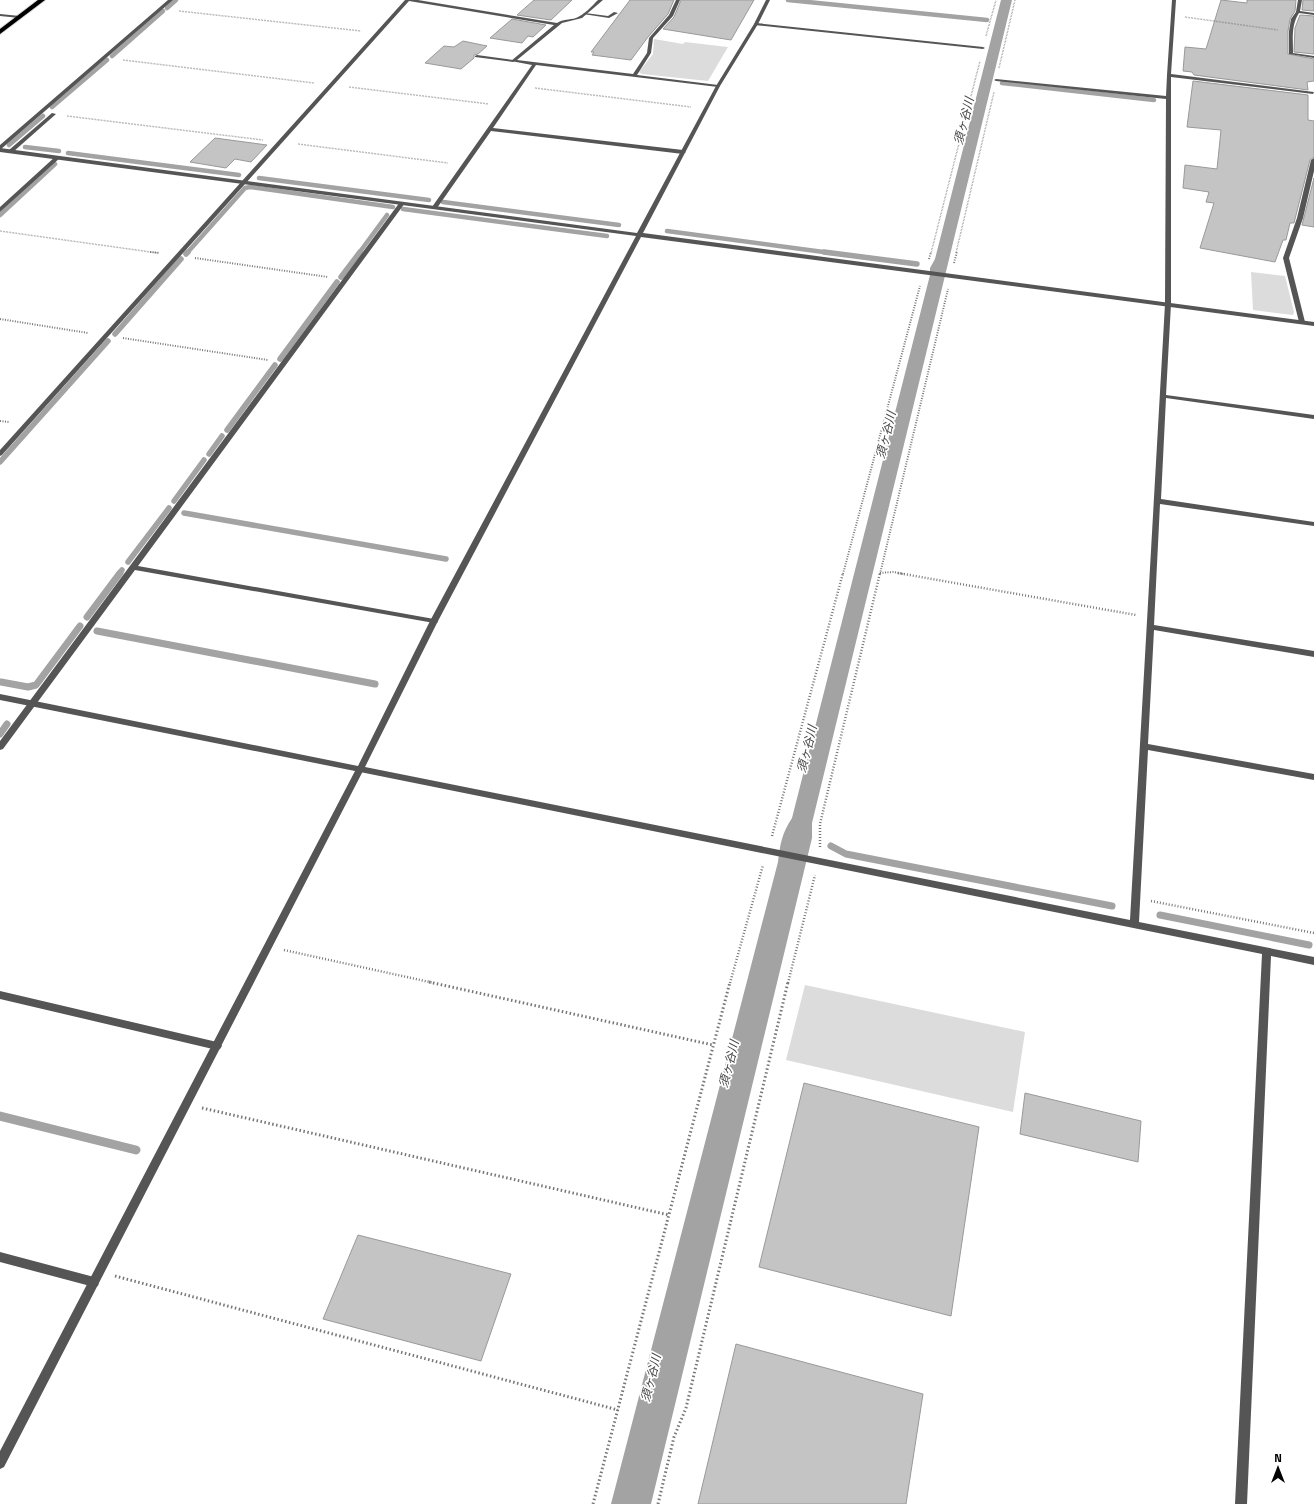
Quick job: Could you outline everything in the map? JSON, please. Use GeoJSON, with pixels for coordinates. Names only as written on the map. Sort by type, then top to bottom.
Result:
{"type":"FeatureCollection","features":[{"type":"Feature","properties":{"kind":"highway"},"geometry":{"type":"LineString","coordinates":[[0,32],[42,0]]}},
{"type":"Feature","properties":{"kind":"street"},"geometry":{"type":"LineString","coordinates":[[0,149],[171,0]]}},
{"type":"Feature","properties":{"kind":"street"},"geometry":{"type":"LineString","coordinates":[[0,454],[407,0]]}},
{"type":"Feature","properties":{"kind":"street"},"geometry":{"type":"LineString","coordinates":[[410,0],[558,24]]}},
{"type":"Feature","properties":{"kind":"street"},"geometry":{"type":"LineString","coordinates":[[513,61],[562,21],[576,19],[585,14],[601,0]]}},
{"type":"Feature","properties":{"kind":"street"},"geometry":{"type":"LineString","coordinates":[[634,76],[649,53],[651,38],[671,15],[678,0]]}},
{"type":"Feature","properties":{"kind":"street"},"geometry":{"type":"LineString","coordinates":[[0,1463],[360,769],[434,621],[706,108],[756,24],[768,0]]}},
{"type":"Feature","properties":{"kind":"street"},"geometry":{"type":"LineString","coordinates":[[1134,924],[1168,304],[1168,75],[1174,0]]}},
{"type":"Feature","properties":{"kind":"street"},"geometry":{"type":"LineString","coordinates":[[1300,0],[1298,12],[1293,19],[1291,31],[1291,54],[1314,57]]}},
{"type":"Feature","properties":{"kind":"street"},"geometry":{"type":"LineString","coordinates":[[1298,12],[1314,14]]}},
{"type":"Feature","properties":{"kind":"street"},"geometry":{"type":"LineString","coordinates":[[585,14],[609,17],[616,13]]}},
{"type":"Feature","properties":{"kind":"street"},"geometry":{"type":"LineString","coordinates":[[0,15],[20,17]]}},
{"type":"Feature","properties":{"kind":"street"},"geometry":{"type":"LineString","coordinates":[[756,24],[983,48]]}},
{"type":"Feature","properties":{"kind":"street"},"geometry":{"type":"LineString","coordinates":[[477,56],[535,64],[534,65],[718,86]]}},
{"type":"Feature","properties":{"kind":"street"},"geometry":{"type":"LineString","coordinates":[[435,207],[534,65]]}},
{"type":"Feature","properties":{"kind":"street"},"geometry":{"type":"LineString","coordinates":[[1168,75],[1314,93]]}},
{"type":"Feature","properties":{"kind":"street"},"geometry":{"type":"LineString","coordinates":[[996,80],[1168,98]]}},
{"type":"Feature","properties":{"kind":"street"},"geometry":{"type":"LineString","coordinates":[[11,151],[54,114]]}},
{"type":"Feature","properties":{"kind":"street"},"geometry":{"type":"LineString","coordinates":[[489,129],[683,152]]}},
{"type":"Feature","properties":{"kind":"street"},"geometry":{"type":"LineString","coordinates":[[0,149],[1314,324]]}},
{"type":"Feature","properties":{"kind":"street"},"geometry":{"type":"LineString","coordinates":[[0,210],[58,157]]}},
{"type":"Feature","properties":{"kind":"street"},"geometry":{"type":"LineString","coordinates":[[1302,322],[1286,258],[1300,218],[1314,160]]}},
{"type":"Feature","properties":{"kind":"street"},"geometry":{"type":"LineString","coordinates":[[0,747],[402,203]]}},
{"type":"Feature","properties":{"kind":"street"},"geometry":{"type":"LineString","coordinates":[[1163,396],[1314,417]]}},
{"type":"Feature","properties":{"kind":"street"},"geometry":{"type":"LineString","coordinates":[[1157,501],[1314,524]]}},
{"type":"Feature","properties":{"kind":"street"},"geometry":{"type":"LineString","coordinates":[[133,567],[434,621]]}},
{"type":"Feature","properties":{"kind":"street"},"geometry":{"type":"LineString","coordinates":[[1150,627],[1314,654]]}},
{"type":"Feature","properties":{"kind":"street"},"geometry":{"type":"LineString","coordinates":[[0,696],[1314,961]]}},
{"type":"Feature","properties":{"kind":"street"},"geometry":{"type":"LineString","coordinates":[[1144,746],[1314,777]]}},
{"type":"Feature","properties":{"kind":"street"},"geometry":{"type":"LineString","coordinates":[[1241,1504],[1267,951]]}},
{"type":"Feature","properties":{"kind":"street"},"geometry":{"type":"LineString","coordinates":[[0,994],[216,1046]]}},
{"type":"Feature","properties":{"kind":"street"},"geometry":{"type":"LineString","coordinates":[[0,1257],[97,1277]]}},
{"type":"Feature","properties":{"kind":"path"},"geometry":{"type":"LineString","coordinates":[[593,1504],[712,1045],[769,850],[926,262],[930,257],[996,0]]}},
{"type":"Feature","properties":{"kind":"path"},"geometry":{"type":"LineString","coordinates":[[658,1504],[674,1437],[686,1408],[814,859],[821,842],[820,824],[1015,0]]}},
{"type":"Feature","properties":{"kind":"path"},"geometry":{"type":"LineString","coordinates":[[160,9],[378,33]]}},
{"type":"Feature","properties":{"kind":"path"},"geometry":{"type":"LineString","coordinates":[[1173,15],[1291,31]]}},
{"type":"Feature","properties":{"kind":"path"},"geometry":{"type":"LineString","coordinates":[[104,57],[505,106]]}},
{"type":"Feature","properties":{"kind":"path"},"geometry":{"type":"LineString","coordinates":[[519,87],[706,108]]}},
{"type":"Feature","properties":{"kind":"path"},"geometry":{"type":"LineString","coordinates":[[54,114],[464,166]]}},
{"type":"Feature","properties":{"kind":"path"},"geometry":{"type":"LineString","coordinates":[[0,319],[284,363]]}},
{"type":"Feature","properties":{"kind":"path"},"geometry":{"type":"LineString","coordinates":[[880,572],[893,572],[1150,617]]}},
{"type":"Feature","properties":{"kind":"path"},"geometry":{"type":"LineString","coordinates":[[1135,898],[1314,933]]}},
{"type":"Feature","properties":{"kind":"path"},"geometry":{"type":"LineString","coordinates":[[268,946],[712,1045]]}},
{"type":"Feature","properties":{"kind":"path"},"geometry":{"type":"LineString","coordinates":[[186,1105],[669,1215]]}},
{"type":"Feature","properties":{"kind":"path"},"geometry":{"type":"LineString","coordinates":[[97,1277],[618,1410]]}},
{"type":"Feature","properties":{"kind":"shaded area"},"geometry":{"type":"Polygon","coordinates":[[[654,39],[683,44],[685,42],[728,47],[708,81],[642,74],[639,72],[653,54],[654,39]]]}},
{"type":"Feature","properties":{"kind":"shaded area"},"geometry":{"type":"Polygon","coordinates":[[[1251,272],[1285,276],[1294,312],[1293,315],[1253,310],[1251,272]]]}},
{"type":"Feature","properties":{"kind":"shaded area"},"geometry":{"type":"Polygon","coordinates":[[[805,985],[1025,1032],[1013,1112],[786,1060],[805,985]]]}},
{"type":"Feature","properties":{"kind":"water","name":"須ヶ谷川"},"geometry":{"type":"Polygon","coordinates":[[[1001,0],[1012,0],[812,823],[812,838],[651,1504],[611,1504],[778,862],[782,839],[792,818],[930,275],[930,268],[935,259],[1001,0]]]}},
{"type":"Feature","properties":{"kind":"building"},"geometry":{"type":"Polygon","coordinates":[[[534,0],[572,0],[551,20],[517,15],[534,0]]]}},
{"type":"Feature","properties":{"kind":"building"},"geometry":{"type":"Polygon","coordinates":[[[630,0],[674,0],[668,14],[631,60],[592,55],[594,52],[591,52],[630,0]]]}},
{"type":"Feature","properties":{"kind":"building"},"geometry":{"type":"Polygon","coordinates":[[[681,0],[754,0],[731,40],[663,29],[674,17],[681,0]]]}},
{"type":"Feature","properties":{"kind":"building"},"geometry":{"type":"Polygon","coordinates":[[[1221,0],[1247,3],[1247,0],[1296,0],[1295,11],[1290,19],[1288,31],[1288,54],[1314,59],[1314,81],[1307,82],[1308,90],[1194,75],[1192,72],[1183,71],[1185,47],[1206,49],[1221,0]]]}},
{"type":"Feature","properties":{"kind":"building"},"geometry":{"type":"Polygon","coordinates":[[[1303,0],[1314,0],[1314,11],[1302,10],[1303,0]]]}},
{"type":"Feature","properties":{"kind":"building"},"geometry":{"type":"Polygon","coordinates":[[[1300,15],[1314,16],[1314,54],[1294,52],[1295,28],[1300,15]]]}},
{"type":"Feature","properties":{"kind":"building"},"geometry":{"type":"Polygon","coordinates":[[[512,19],[546,25],[533,37],[528,36],[522,43],[490,38],[512,19]]]}},
{"type":"Feature","properties":{"kind":"building"},"geometry":{"type":"Polygon","coordinates":[[[463,41],[487,46],[478,54],[474,55],[474,58],[461,69],[425,63],[444,46],[454,47],[463,41]]]}},
{"type":"Feature","properties":{"kind":"building"},"geometry":{"type":"Polygon","coordinates":[[[1193,81],[1308,95],[1308,120],[1314,121],[1314,157],[1310,160],[1294,223],[1290,223],[1286,240],[1283,240],[1275,262],[1200,248],[1214,203],[1206,202],[1209,192],[1183,188],[1185,165],[1217,169],[1221,130],[1187,127],[1193,81]]]}},
{"type":"Feature","properties":{"kind":"building"},"geometry":{"type":"Polygon","coordinates":[[[215,138],[267,145],[251,162],[235,159],[226,168],[190,162],[215,138]]]}},
{"type":"Feature","properties":{"kind":"building"},"geometry":{"type":"Polygon","coordinates":[[[1314,178],[1314,227],[1302,225],[1314,178]]]}},
{"type":"Feature","properties":{"kind":"building"},"geometry":{"type":"Polygon","coordinates":[[[804,1083],[979,1127],[951,1316],[759,1267],[804,1083]]]}},
{"type":"Feature","properties":{"kind":"building"},"geometry":{"type":"Polygon","coordinates":[[[1025,1093],[1141,1121],[1138,1162],[1020,1134],[1025,1093]]]}},
{"type":"Feature","properties":{"kind":"building"},"geometry":{"type":"Polygon","coordinates":[[[358,1235],[511,1274],[481,1361],[323,1319],[358,1235]]]}},
{"type":"Feature","properties":{"kind":"building"},"geometry":{"type":"Polygon","coordinates":[[[736,1344],[923,1394],[906,1504],[698,1504],[736,1344]]]}},
{"type":"Feature","properties":{"kind":"waterway"},"geometry":{"type":"LineString","coordinates":[[167,8],[176,0]]}},
{"type":"Feature","properties":{"kind":"waterway"},"geometry":{"type":"LineString","coordinates":[[788,0],[987,20]]}},
{"type":"Feature","properties":{"kind":"waterway"},"geometry":{"type":"LineString","coordinates":[[112,56],[163,11]]}},
{"type":"Feature","properties":{"kind":"waterway"},"geometry":{"type":"LineString","coordinates":[[52,107],[107,60]]}},
{"type":"Feature","properties":{"kind":"waterway"},"geometry":{"type":"LineString","coordinates":[[1002,83],[1154,100]]}},
{"type":"Feature","properties":{"kind":"waterway"},"geometry":{"type":"LineString","coordinates":[[9,145],[43,116]]}},
{"type":"Feature","properties":{"kind":"waterway"},"geometry":{"type":"LineString","coordinates":[[25,147],[59,151]]}},
{"type":"Feature","properties":{"kind":"waterway"},"geometry":{"type":"LineString","coordinates":[[68,153],[239,175]]}},
{"type":"Feature","properties":{"kind":"waterway"},"geometry":{"type":"LineString","coordinates":[[0,215],[55,164]]}},
{"type":"Feature","properties":{"kind":"waterway"},"geometry":{"type":"LineString","coordinates":[[259,178],[429,200]]}},
{"type":"Feature","properties":{"kind":"waterway"},"geometry":{"type":"LineString","coordinates":[[187,253],[245,188],[250,187],[393,207]]}},
{"type":"Feature","properties":{"kind":"waterway"},"geometry":{"type":"LineString","coordinates":[[443,202],[619,225]]}},
{"type":"Feature","properties":{"kind":"waterway"},"geometry":{"type":"LineString","coordinates":[[403,209],[607,236]]}},
{"type":"Feature","properties":{"kind":"waterway"},"geometry":{"type":"LineString","coordinates":[[359,253],[387,215]]}},
{"type":"Feature","properties":{"kind":"waterway"},"geometry":{"type":"LineString","coordinates":[[667,231],[831,253]]}},
{"type":"Feature","properties":{"kind":"waterway"},"geometry":{"type":"LineString","coordinates":[[341,277],[360,252]]}},
{"type":"Feature","properties":{"kind":"waterway"},"geometry":{"type":"LineString","coordinates":[[824,252],[917,264]]}},
{"type":"Feature","properties":{"kind":"waterway"},"geometry":{"type":"LineString","coordinates":[[115,334],[181,259]]}},
{"type":"Feature","properties":{"kind":"waterway"},"geometry":{"type":"LineString","coordinates":[[280,359],[337,282]]}},
{"type":"Feature","properties":{"kind":"waterway"},"geometry":{"type":"LineString","coordinates":[[0,462],[108,341]]}},
{"type":"Feature","properties":{"kind":"waterway"},"geometry":{"type":"LineString","coordinates":[[227,430],[275,365]]}},
{"type":"Feature","properties":{"kind":"waterway"},"geometry":{"type":"LineString","coordinates":[[209,454],[222,436]]}},
{"type":"Feature","properties":{"kind":"waterway"},"geometry":{"type":"LineString","coordinates":[[174,501],[204,460]]}},
{"type":"Feature","properties":{"kind":"waterway"},"geometry":{"type":"LineString","coordinates":[[128,562],[169,508]]}},
{"type":"Feature","properties":{"kind":"waterway"},"geometry":{"type":"LineString","coordinates":[[184,513],[446,559]]}},
{"type":"Feature","properties":{"kind":"waterway"},"geometry":{"type":"LineString","coordinates":[[119,574],[122,570]]}},
{"type":"Feature","properties":{"kind":"waterway"},"geometry":{"type":"LineString","coordinates":[[87,617],[120,573]]}},
{"type":"Feature","properties":{"kind":"waterway"},"geometry":{"type":"LineString","coordinates":[[1,682],[28,687],[36,685],[80,626]]}},
{"type":"Feature","properties":{"kind":"waterway"},"geometry":{"type":"LineString","coordinates":[[97,631],[375,684]]}},
{"type":"Feature","properties":{"kind":"waterway"},"geometry":{"type":"LineString","coordinates":[[0,734],[7,724]]}},
{"type":"Feature","properties":{"kind":"waterway"},"geometry":{"type":"LineString","coordinates":[[831,846],[846,854],[1112,906]]}},
{"type":"Feature","properties":{"kind":"waterway"},"geometry":{"type":"LineString","coordinates":[[1160,915],[1309,945]]}},
{"type":"Feature","properties":{"kind":"waterway"},"geometry":{"type":"LineString","coordinates":[[0,1116],[136,1150]]}}]}
